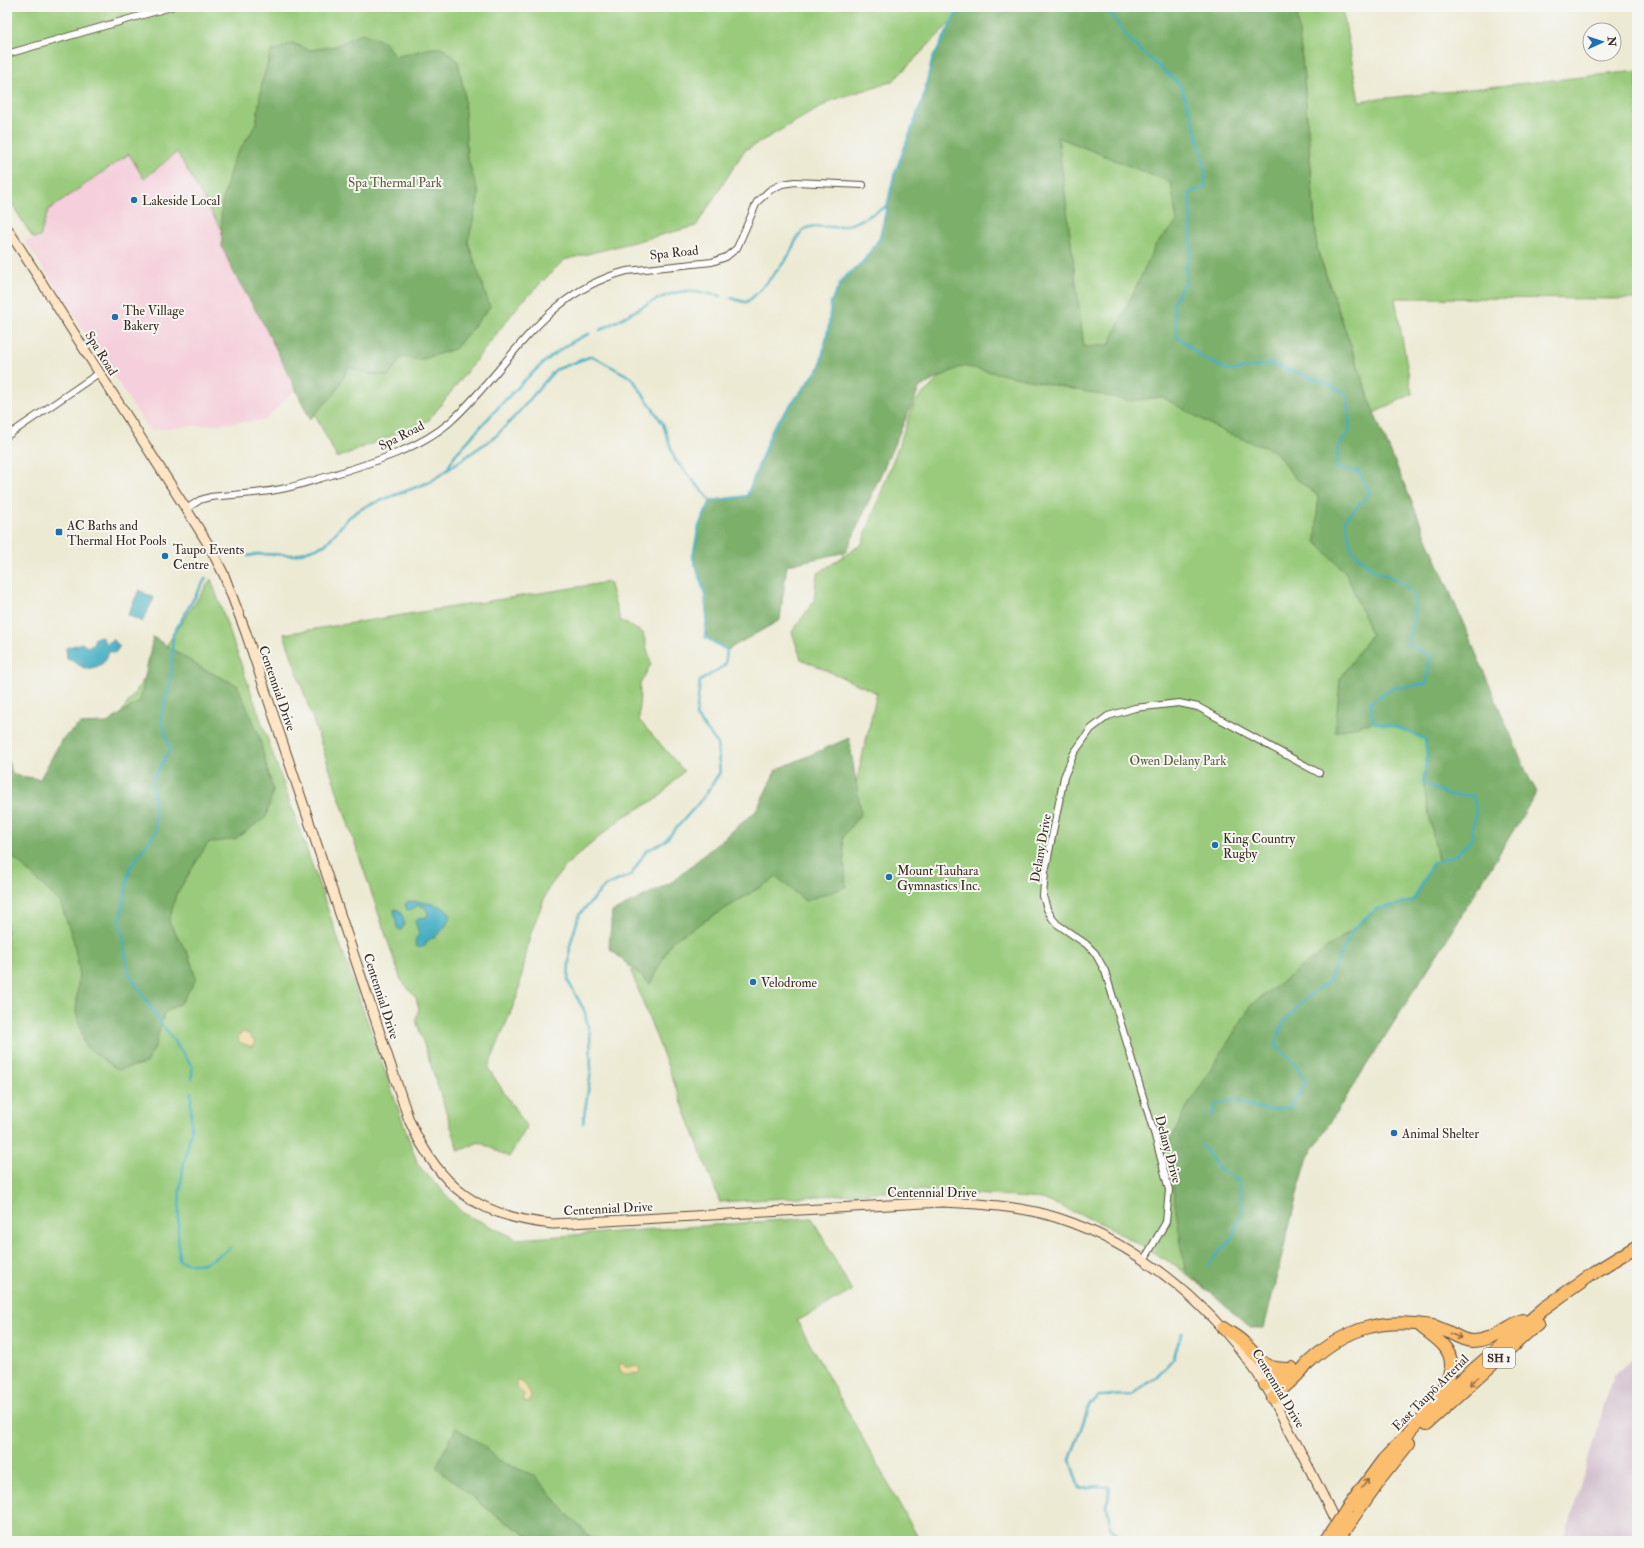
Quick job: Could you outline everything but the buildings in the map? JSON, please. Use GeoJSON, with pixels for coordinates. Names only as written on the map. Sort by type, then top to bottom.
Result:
{"type":"FeatureCollection","features":[{"type":"Feature","properties":{"kind":"highway","name":"East Taupō Arterial"},"geometry":{"type":"LineString","coordinates":[[1337,1541],[1350,1514],[1383,1460],[1451,1389],[1543,1309],[1598,1270],[1637,1246]]}},
{"type":"Feature","properties":{"kind":"highway","name":"East Taupō Arterial"},"geometry":{"type":"LineString","coordinates":[[1326,1541],[1412,1439],[1444,1408],[1544,1317],[1615,1267],[1637,1255]]}},
{"type":"Feature","properties":{"kind":"highway"},"geometry":{"type":"LineString","coordinates":[[1273,1398],[1308,1363],[1339,1338],[1362,1328],[1388,1323],[1419,1325],[1434,1327],[1465,1340],[1478,1341],[1543,1309]]}},
{"type":"Feature","properties":{"kind":"highway"},"geometry":{"type":"LineString","coordinates":[[1383,1460],[1392,1443],[1443,1387],[1451,1371],[1448,1351],[1438,1340],[1419,1325]]}},
{"type":"Feature","properties":{"kind":"highway"},"geometry":{"type":"LineString","coordinates":[[1223,1328],[1243,1342],[1264,1365],[1279,1369],[1290,1369]]}},
{"type":"Feature","properties":{"kind":"highway"},"geometry":{"type":"LineString","coordinates":[[1265,1385],[1297,1364],[1308,1363]]}},
{"type":"Feature","properties":{"kind":"main road","name":"Spa Road"},"geometry":{"type":"LineString","coordinates":[[7,228],[186,509]]}},
{"type":"Feature","properties":{"kind":"main road","name":"Centennial Drive"},"geometry":{"type":"LineString","coordinates":[[186,509],[211,549],[224,575],[237,608],[362,976],[409,1120],[418,1141],[431,1161],[458,1190],[474,1202],[504,1215],[530,1222],[553,1224],[942,1202],[1003,1207],[1058,1218],[1103,1237],[1144,1260],[1187,1293],[1223,1328],[1250,1362],[1273,1398],[1345,1541]]}},
{"type":"Feature","properties":{"kind":"street"},"geometry":{"type":"LineString","coordinates":[[7,54],[171,7]]}},
{"type":"Feature","properties":{"kind":"street","name":"Spa Road"},"geometry":{"type":"LineString","coordinates":[[186,509],[200,500],[210,497],[285,489],[377,461],[422,440],[449,423],[482,390],[549,314],[567,298],[586,286],[627,271],[712,262],[726,257],[737,248],[757,202],[770,190],[782,184],[795,182],[863,185]]}},
{"type":"Feature","properties":{"kind":"street"},"geometry":{"type":"LineString","coordinates":[[7,436],[99,373]]}},
{"type":"Feature","properties":{"kind":"street","name":"Delany Drive"},"geometry":{"type":"LineString","coordinates":[[1144,1260],[1166,1222],[1168,1212],[1169,1190],[1156,1136],[1105,971],[1095,953],[1057,924],[1052,918],[1047,909],[1043,896],[1045,872],[1064,777],[1074,752],[1091,729],[1108,716],[1135,708],[1179,703],[1198,707],[1319,773]]}},
{"type":"Feature","properties":{"kind":"shaded area"},"geometry":{"type":"Polygon","coordinates":[[[177,152],[242,266],[300,385],[265,420],[149,430],[25,241],[40,237],[48,210],[130,154],[177,152]]]}},
{"type":"Feature","properties":{"kind":"shaded area"},"geometry":{"type":"Polygon","coordinates":[[[1637,1356],[1637,1541],[1564,1541],[1613,1375],[1637,1356]]]}},
{"type":"Feature","properties":{"kind":"green space","name":"Spa Thermal Park"},"geometry":{"type":"Polygon","coordinates":[[[7,7],[966,7],[893,81],[833,100],[744,151],[696,226],[564,260],[519,305],[429,420],[337,458],[242,266],[177,152],[144,179],[129,154],[48,210],[40,237],[33,238],[7,196],[7,7]]]}},
{"type":"Feature","properties":{"kind":"green space"},"geometry":{"type":"Polygon","coordinates":[[[962,7],[1296,7],[1304,78],[1317,249],[1374,413],[1528,776],[1537,792],[1440,950],[1308,1157],[1298,1191],[1264,1328],[1250,1328],[1185,1270],[1173,1191],[1169,1144],[1187,1107],[1252,1004],[1353,929],[1376,909],[1413,901],[1432,864],[1438,861],[1423,783],[1427,756],[1425,739],[1397,727],[1373,722],[1335,732],[1340,679],[1371,634],[1346,573],[1316,542],[1318,496],[1294,477],[1275,451],[1222,431],[1162,397],[1130,401],[962,366],[920,387],[846,552],[787,565],[780,620],[727,650],[705,637],[707,617],[705,594],[693,557],[699,526],[711,501],[747,496],[773,428],[820,367],[829,326],[831,302],[843,279],[863,262],[880,238],[894,176],[923,99],[932,60],[957,13],[962,7]],[[1058,137],[1084,347],[1109,345],[1156,244],[1177,222],[1171,183],[1058,137]]]}},
{"type":"Feature","properties":{"kind":"green space","name":"Owen Delany Park"},"geometry":{"type":"Polygon","coordinates":[[[1296,7],[1342,7],[1359,101],[1637,71],[1637,299],[1395,298],[1412,394],[1374,413],[1524,796],[1213,1295],[1175,1265],[1105,1225],[1043,1199],[918,1190],[720,1202],[631,971],[651,949],[843,839],[877,693],[801,659],[792,632],[814,601],[817,574],[862,544],[915,401],[955,364],[1056,120],[1304,234],[1369,397],[1317,249],[1304,78],[1296,7]]]}},
{"type":"Feature","properties":{"kind":"green space"},"geometry":{"type":"Polygon","coordinates":[[[362,33],[385,42],[395,57],[432,48],[443,48],[458,61],[464,92],[467,156],[479,195],[468,242],[490,307],[455,349],[419,360],[402,357],[389,376],[369,374],[349,367],[334,395],[310,419],[262,321],[235,275],[222,247],[221,207],[233,160],[256,125],[262,82],[271,52],[292,43],[310,50],[336,46],[362,33]]]}},
{"type":"Feature","properties":{"kind":"green space"},"geometry":{"type":"Polygon","coordinates":[[[211,579],[418,1165],[463,1213],[517,1239],[812,1218],[852,1291],[797,1321],[920,1541],[7,1541],[7,773],[42,831],[211,579]]]}},
{"type":"Feature","properties":{"kind":"green space"},"geometry":{"type":"Polygon","coordinates":[[[609,582],[620,620],[643,633],[651,664],[640,684],[639,720],[684,771],[658,798],[623,817],[566,865],[548,889],[530,935],[518,994],[488,1068],[527,1127],[509,1157],[479,1142],[459,1151],[416,1020],[419,1008],[416,998],[401,980],[284,634],[609,582]]]}},
{"type":"Feature","properties":{"kind":"green space"},"geometry":{"type":"Polygon","coordinates":[[[153,637],[203,669],[237,685],[258,732],[273,791],[266,817],[235,839],[208,843],[176,895],[169,922],[189,956],[196,979],[182,1002],[164,1013],[155,1047],[146,1063],[118,1070],[85,1046],[76,1012],[79,970],[73,939],[60,902],[14,858],[7,854],[7,759],[13,775],[40,779],[62,739],[80,724],[107,723],[140,701],[153,637]]]}},
{"type":"Feature","properties":{"kind":"green space"},"geometry":{"type":"Polygon","coordinates":[[[849,738],[861,813],[843,837],[846,887],[805,901],[777,877],[672,941],[650,984],[609,948],[612,912],[672,882],[756,811],[776,770],[849,738]]]}},
{"type":"Feature","properties":{"kind":"green space"},"geometry":{"type":"Polygon","coordinates":[[[456,1428],[481,1444],[500,1461],[535,1476],[570,1517],[595,1541],[537,1541],[496,1516],[436,1467],[456,1428]]]}},
{"type":"Feature","properties":{"kind":"sand"},"geometry":{"type":"Polygon","coordinates":[[[243,1032],[249,1034],[251,1038],[255,1040],[253,1046],[239,1042],[238,1036],[243,1032]]]}},
{"type":"Feature","properties":{"kind":"sand"},"geometry":{"type":"Polygon","coordinates":[[[621,1363],[628,1367],[638,1366],[640,1370],[639,1373],[631,1373],[628,1375],[624,1374],[619,1368],[621,1363]]]}},
{"type":"Feature","properties":{"kind":"sand"},"geometry":{"type":"Polygon","coordinates":[[[517,1381],[520,1381],[529,1390],[531,1398],[529,1403],[523,1401],[524,1394],[517,1387],[517,1381]]]}},
{"type":"Feature","properties":{"kind":"water"},"geometry":{"type":"Polygon","coordinates":[[[139,590],[154,598],[142,622],[128,615],[139,590]]]}},
{"type":"Feature","properties":{"kind":"water"},"geometry":{"type":"Polygon","coordinates":[[[101,636],[107,644],[112,639],[120,646],[115,653],[109,651],[105,660],[101,664],[86,669],[67,658],[66,648],[82,643],[87,647],[93,644],[95,638],[101,636]]]}},
{"type":"Feature","properties":{"kind":"water"},"geometry":{"type":"Polygon","coordinates":[[[409,901],[425,902],[437,905],[450,913],[450,917],[443,930],[428,940],[422,947],[417,947],[415,943],[419,934],[415,921],[418,918],[427,917],[428,913],[425,907],[418,905],[407,910],[405,904],[409,901]]]}},
{"type":"Feature","properties":{"kind":"water"},"geometry":{"type":"Polygon","coordinates":[[[395,909],[400,911],[403,918],[404,926],[401,930],[397,928],[394,911],[395,909]]]}},
{"type":"Feature","properties":{"kind":"waterway"},"geometry":{"type":"LineString","coordinates":[[711,501],[747,496],[773,428],[820,367],[829,326],[831,302],[843,279],[863,262],[880,238],[894,176],[923,99],[932,60],[957,13],[962,7]]}},
{"type":"Feature","properties":{"kind":"waterway"},"geometry":{"type":"LineString","coordinates":[[1106,7],[1130,41],[1180,85],[1190,111],[1205,166],[1205,188],[1189,193],[1191,238],[1189,257],[1185,267],[1187,280],[1173,302],[1177,336],[1204,359],[1230,371],[1271,364],[1326,383],[1347,395],[1350,430],[1338,446],[1337,469],[1359,472],[1370,493],[1345,519],[1352,550],[1373,570],[1401,582],[1414,596],[1413,621],[1407,644],[1430,656],[1426,684],[1392,688],[1370,703],[1373,722],[1397,727],[1425,739],[1427,756],[1423,783],[1449,796],[1473,795],[1476,810],[1471,841],[1457,854],[1432,864],[1413,901],[1376,909],[1353,929],[1328,982],[1305,999],[1282,1024],[1276,1046],[1296,1065],[1306,1083],[1291,1107],[1264,1110],[1235,1100],[1216,1104],[1211,1116]]}},
{"type":"Feature","properties":{"kind":"waterway"},"geometry":{"type":"LineString","coordinates":[[731,298],[746,302],[755,295],[786,259],[798,236],[806,229],[815,226],[845,226],[863,219],[887,206]]}},
{"type":"Feature","properties":{"kind":"waterway"},"geometry":{"type":"LineString","coordinates":[[600,330],[643,306],[677,292],[691,291],[721,296]]}},
{"type":"Feature","properties":{"kind":"waterway"},"geometry":{"type":"LineString","coordinates":[[448,468],[455,455],[507,398],[539,366],[573,342],[589,334]]}},
{"type":"Feature","properties":{"kind":"waterway"},"geometry":{"type":"LineString","coordinates":[[248,556],[258,554],[295,555],[325,545],[349,517],[366,506],[430,482],[496,436],[555,370],[592,356],[632,378],[663,424],[675,460],[711,501]]}},
{"type":"Feature","properties":{"kind":"waterway"},"geometry":{"type":"LineString","coordinates":[[583,1123],[591,1071],[590,1035],[584,1010],[568,981],[570,945],[579,915],[605,886],[631,875],[646,851],[664,842],[704,797],[720,772],[717,743],[696,716],[700,681],[725,665],[727,650],[705,637],[707,617],[705,594],[693,557],[699,526],[711,501]]}},
{"type":"Feature","properties":{"kind":"waterway"},"geometry":{"type":"LineString","coordinates":[[192,1079],[192,1066],[161,1023],[128,972],[120,920],[130,868],[156,831],[152,780],[170,750],[161,718],[171,679],[173,634],[206,578]]}},
{"type":"Feature","properties":{"kind":"waterway"},"geometry":{"type":"LineString","coordinates":[[191,1092],[191,1133],[184,1162],[180,1189],[178,1230],[179,1260],[187,1263],[200,1264],[212,1260],[230,1248]]}},
{"type":"Feature","properties":{"kind":"waterway"},"geometry":{"type":"LineString","coordinates":[[1201,1145],[1220,1170],[1239,1181],[1243,1209],[1233,1236],[1208,1266]]}},
{"type":"Feature","properties":{"kind":"waterway"},"geometry":{"type":"LineString","coordinates":[[1124,1541],[1111,1528],[1107,1507],[1110,1487],[1098,1486],[1079,1488],[1070,1460],[1090,1403],[1099,1396],[1131,1395],[1156,1377],[1173,1359],[1182,1332]]}},
{"type":"Feature","properties":{"kind":"place","name":"Lakeside Local"},"geometry":{"type":"Point","coordinates":[134,200]}},
{"type":"Feature","properties":{"kind":"place","name":"The Village Bakery"},"geometry":{"type":"Point","coordinates":[115,317]}},
{"type":"Feature","properties":{"kind":"place","name":"AC Baths and Thermal Hot Pools"},"geometry":{"type":"Point","coordinates":[59,532]}},
{"type":"Feature","properties":{"kind":"place","name":"Taupo Events Centre"},"geometry":{"type":"Point","coordinates":[165,556]}},
{"type":"Feature","properties":{"kind":"place","name":"King Country Rugby"},"geometry":{"type":"Point","coordinates":[1215,845]}},
{"type":"Feature","properties":{"kind":"place","name":"Mount Tauhara Gymnastics Inc."},"geometry":{"type":"Point","coordinates":[889,877]}},
{"type":"Feature","properties":{"kind":"place","name":"Velodrome"},"geometry":{"type":"Point","coordinates":[753,982]}},
{"type":"Feature","properties":{"kind":"place","name":"Animal Shelter"},"geometry":{"type":"Point","coordinates":[1394,1133]}}]}
